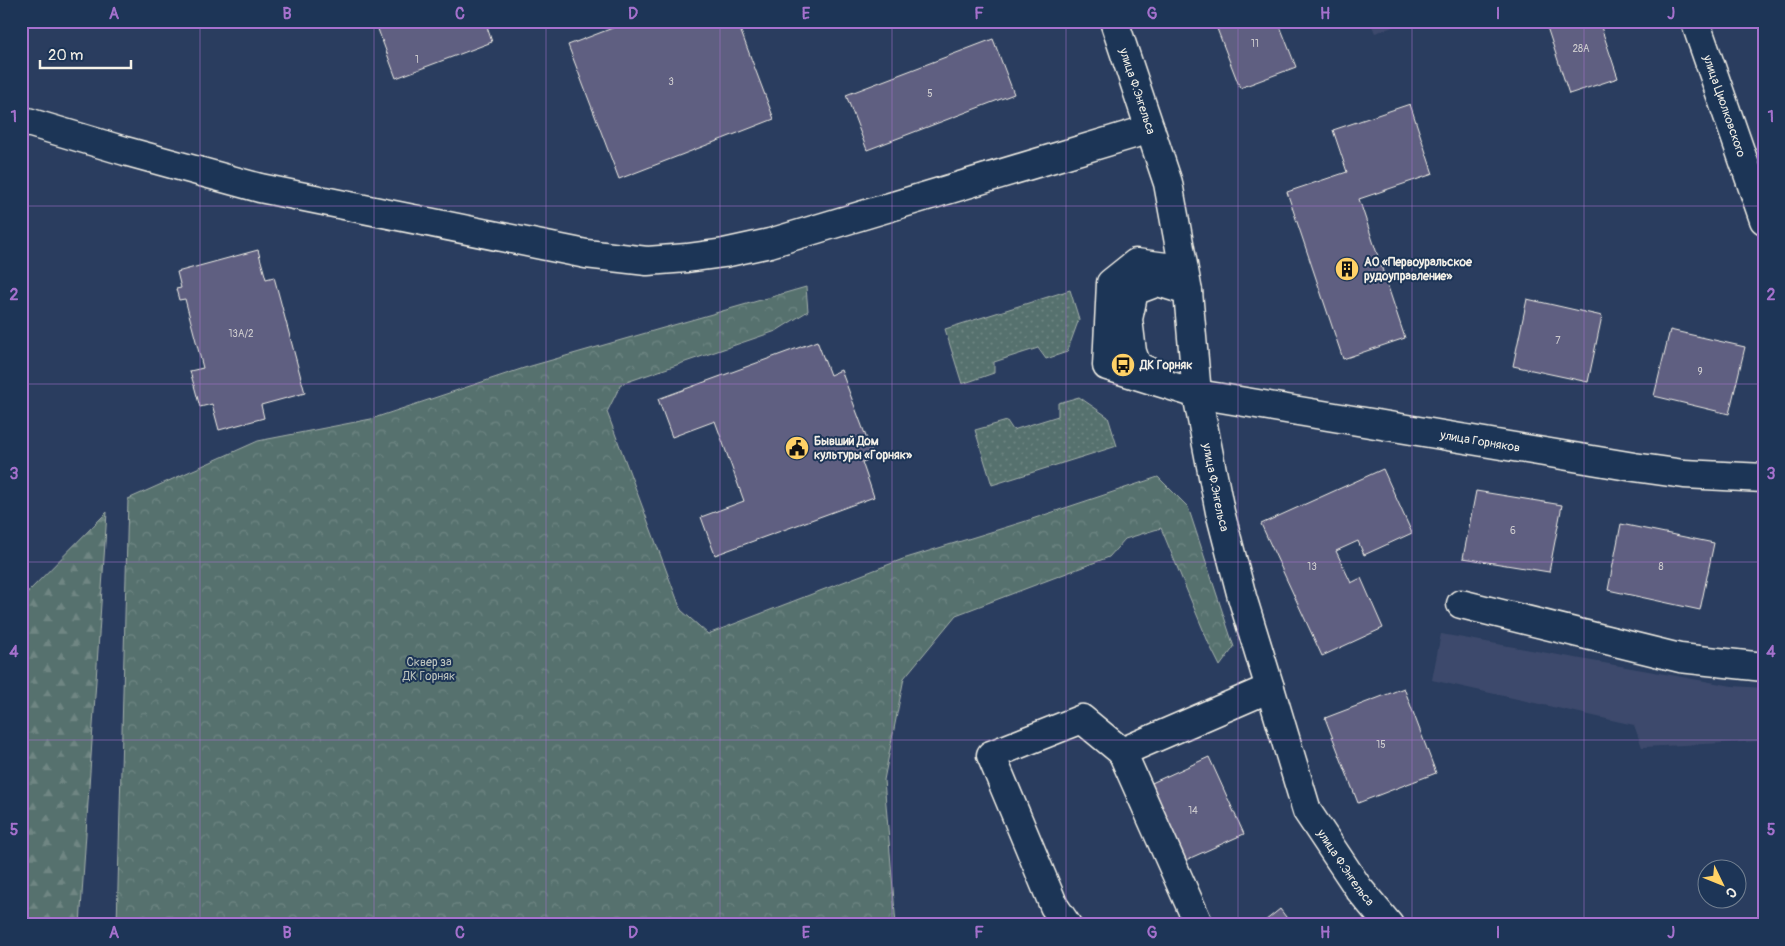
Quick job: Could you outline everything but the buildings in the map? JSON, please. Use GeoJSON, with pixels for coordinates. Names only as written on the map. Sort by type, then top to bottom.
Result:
{"type":"FeatureCollection","features":[{"type":"Feature","properties":{"kind":"street","name":"улица Ф.Энгельса"},"geometry":{"type":"LineString","coordinates":[[1114,21],[1168,183],[1188,292],[1197,394],[1220,512],[1242,597],[1307,811],[1359,889],[1389,925]]}},
{"type":"Feature","properties":{"kind":"street","name":"улица Циолковского"},"geometry":{"type":"LineString","coordinates":[[1695,21],[1764,220]]}},
{"type":"Feature","properties":{"kind":"street"},"geometry":{"type":"LineString","coordinates":[[21,120],[260,188],[586,254],[647,261],[724,253],[770,243],[1150,129]]}},
{"type":"Feature","properties":{"kind":"street","name":"улица Горняков"},"geometry":{"type":"LineString","coordinates":[[1188,292],[1166,267],[1136,263],[1111,283],[1107,366],[1197,394],[1642,468],[1684,474],[1764,478]]}},
{"type":"Feature","properties":{"kind":"street"},"geometry":{"type":"LineString","coordinates":[[1461,604],[1680,658],[1764,667]]}},
{"type":"Feature","properties":{"kind":"street"},"geometry":{"type":"LineString","coordinates":[[1122,752],[1270,688]]}},
{"type":"Feature","properties":{"kind":"street"},"geometry":{"type":"LineString","coordinates":[[1067,925],[1054,906],[991,755],[1082,719],[1122,752],[1199,925]]}},
{"type":"Feature","properties":{"kind":"shaded area"},"geometry":{"type":"Polygon","coordinates":[[[1370,21],[1410,21],[1375,33],[1370,21]]]}},
{"type":"Feature","properties":{"kind":"shaded area"},"geometry":{"type":"Polygon","coordinates":[[[1441,634],[1732,686],[1764,688],[1764,741],[1642,747],[1634,725],[1432,680],[1441,634]]]}},
{"type":"Feature","properties":{"kind":"green space","name":"Сквер за ДК Горняк"},"geometry":{"type":"Polygon","coordinates":[[[806,287],[808,311],[776,331],[621,384],[607,412],[681,610],[708,634],[903,559],[1023,522],[1158,477],[1188,507],[1234,647],[1220,666],[1161,528],[1125,539],[1109,557],[956,615],[904,678],[884,780],[896,925],[117,925],[128,499],[258,441],[371,419],[524,368],[806,287]]]}},
{"type":"Feature","properties":{"kind":"green space"},"geometry":{"type":"Polygon","coordinates":[[[1070,290],[1079,319],[1067,352],[1046,359],[1038,348],[994,362],[994,373],[962,384],[945,329],[1070,290]]]}},
{"type":"Feature","properties":{"kind":"green space"},"geometry":{"type":"Polygon","coordinates":[[[1079,397],[1108,417],[1117,446],[992,485],[975,430],[1007,421],[1013,430],[1058,416],[1058,403],[1079,397]]]}},
{"type":"Feature","properties":{"kind":"green space"},"geometry":{"type":"Polygon","coordinates":[[[107,512],[80,925],[21,925],[21,599],[107,512]]]}},
{"type":"Feature","properties":{"kind":"place","name":"АО «Первоуральское рудоуправление»"},"geometry":{"type":"Point","coordinates":[1347,269]}},
{"type":"Feature","properties":{"kind":"place","name":"ДК Горняк"},"geometry":{"type":"Point","coordinates":[1123,365]}},
{"type":"Feature","properties":{"kind":"place","name":"Бывший Дом культуры «Горняк»"},"geometry":{"type":"Point","coordinates":[797,448]}}]}
